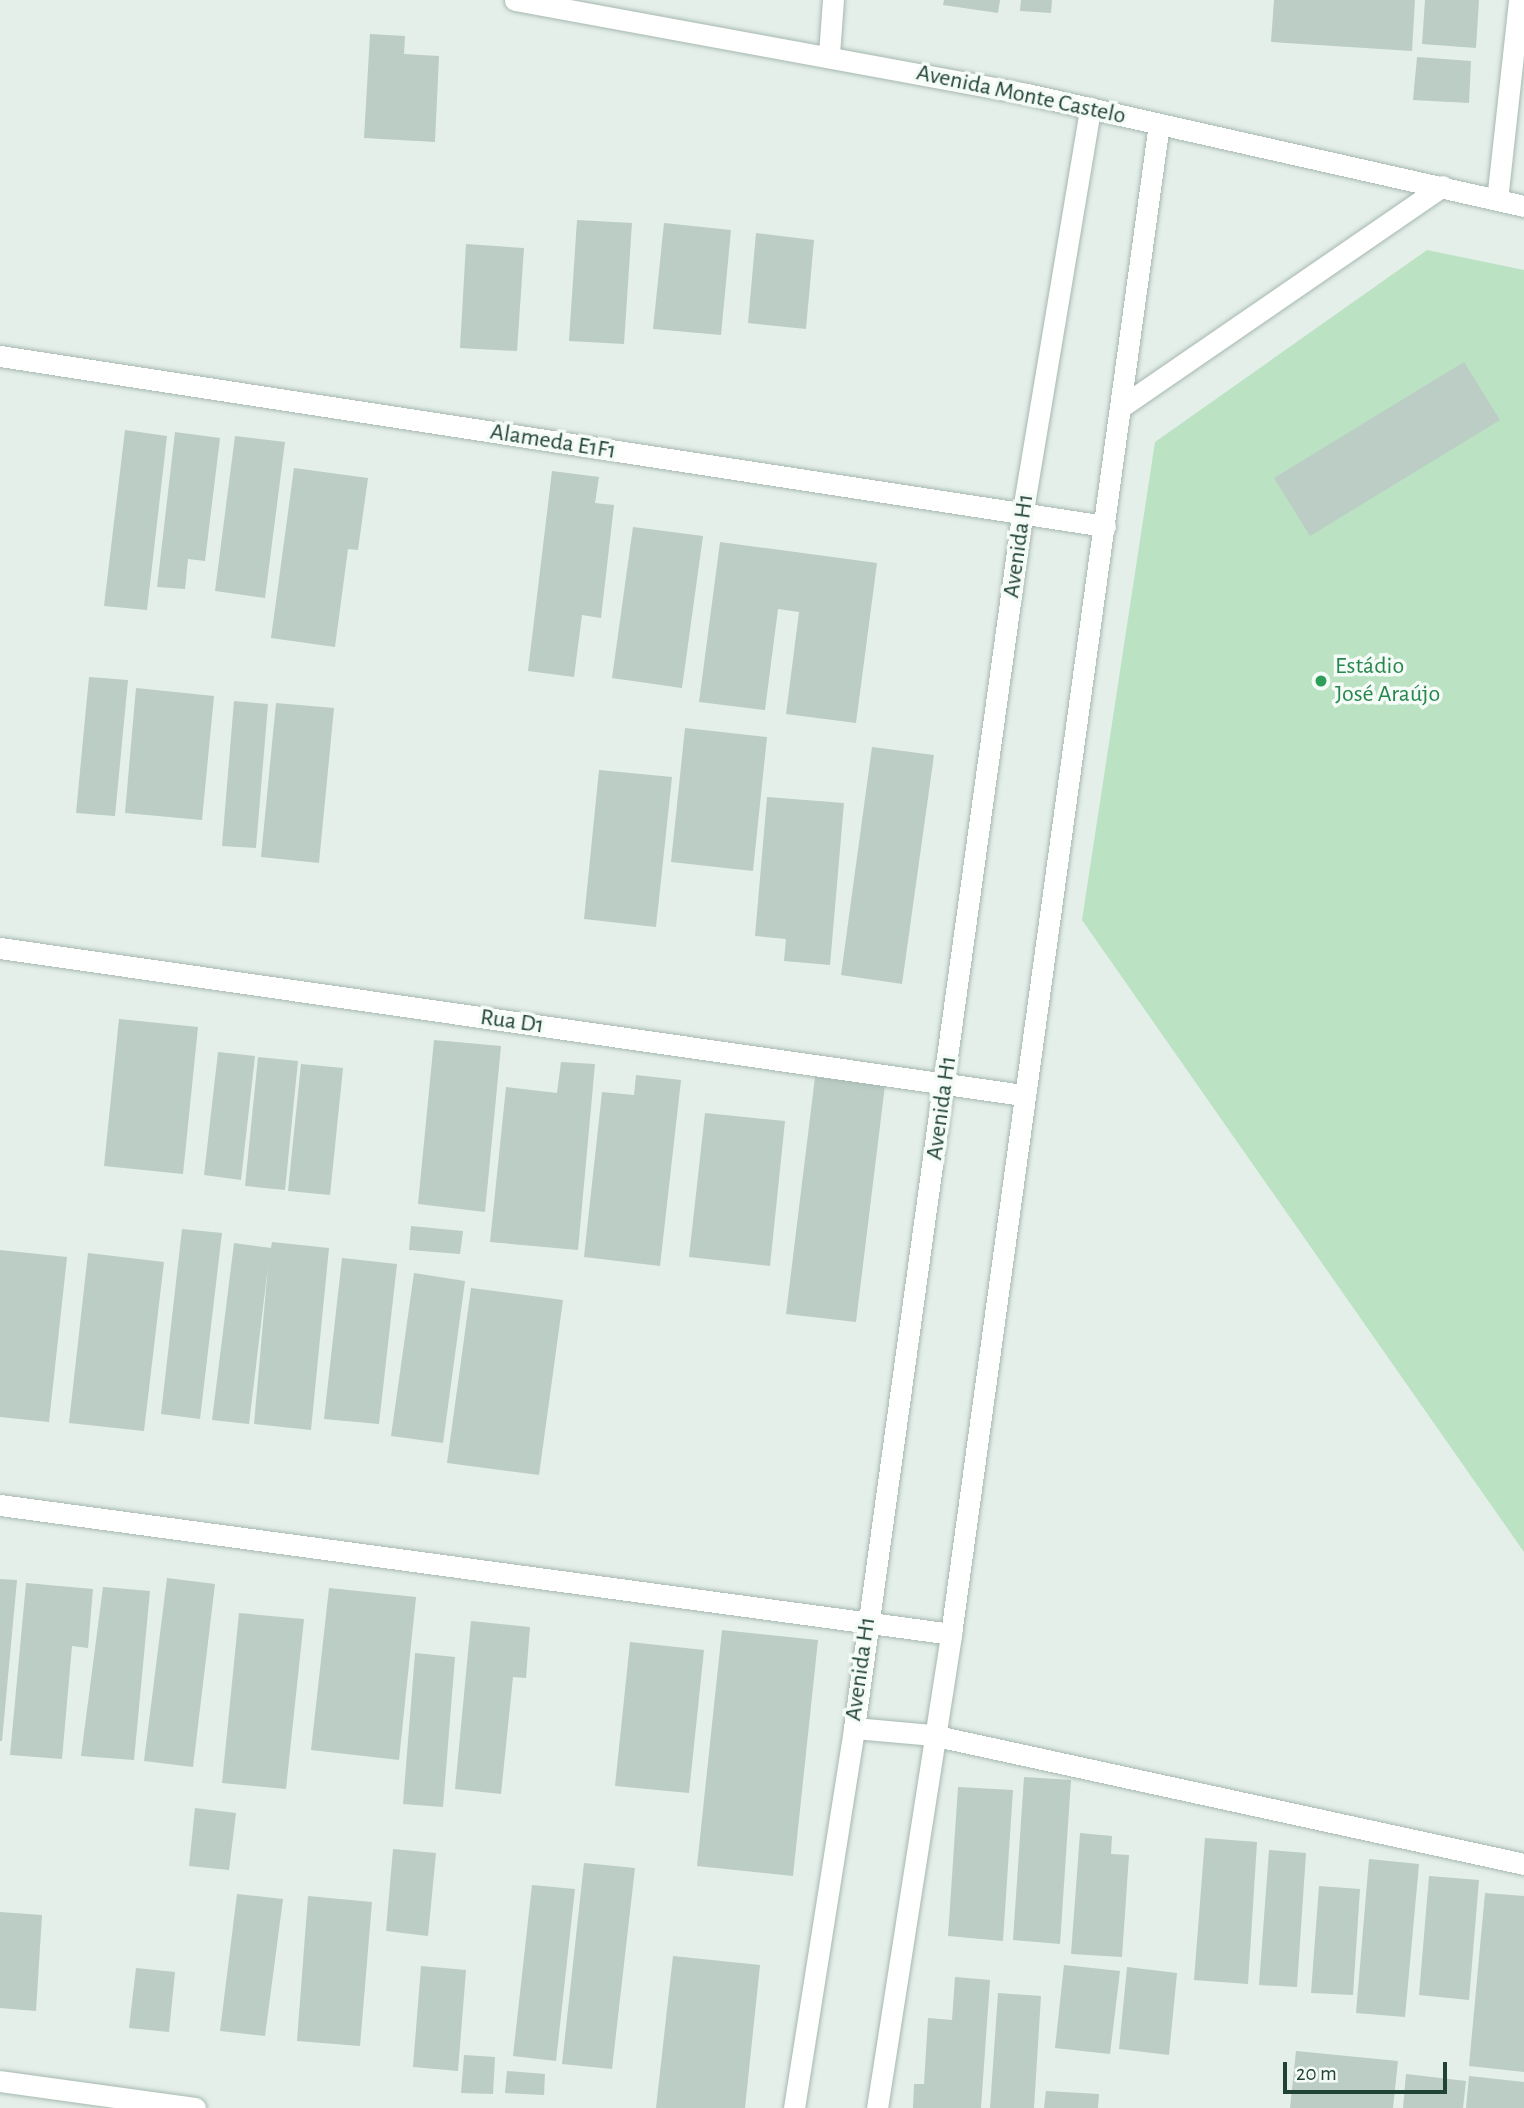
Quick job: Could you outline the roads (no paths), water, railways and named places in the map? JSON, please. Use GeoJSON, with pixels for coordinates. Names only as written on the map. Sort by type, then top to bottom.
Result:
{"type":"FeatureCollection","features":[{"type":"Feature","properties":{"kind":"street","name":"Avenida Monte Castelo"},"geometry":{"type":"LineString","coordinates":[[515,0],[829,54],[1090,108],[1524,206]]}},
{"type":"Feature","properties":{"kind":"street"},"geometry":{"type":"LineString","coordinates":[[829,54],[833,0]]}},
{"type":"Feature","properties":{"kind":"street"},"geometry":{"type":"LineString","coordinates":[[1497,200],[1519,0]]}},
{"type":"Feature","properties":{"kind":"street","name":"Avenida H1"},"geometry":{"type":"LineString","coordinates":[[794,2108],[854,1728],[946,1084],[1022,516],[1090,108]]}},
{"type":"Feature","properties":{"kind":"street"},"geometry":{"type":"LineString","coordinates":[[877,2108],[932,1735],[951,1634],[1023,1095],[1105,526],[1159,124]]}},
{"type":"Feature","properties":{"kind":"street"},"geometry":{"type":"LineString","coordinates":[[1121,407],[1442,186]]}},
{"type":"Feature","properties":{"kind":"street","name":"Alameda E1F1"},"geometry":{"type":"LineString","coordinates":[[0,356],[1022,516],[1105,526]]}},
{"type":"Feature","properties":{"kind":"street","name":"Rua D1"},"geometry":{"type":"LineString","coordinates":[[0,948],[1023,1095]]}},
{"type":"Feature","properties":{"kind":"street"},"geometry":{"type":"LineString","coordinates":[[0,1505],[868,1620],[951,1634]]}},
{"type":"Feature","properties":{"kind":"street"},"geometry":{"type":"LineString","coordinates":[[854,1728],[932,1735],[1524,1864]]}},
{"type":"Feature","properties":{"kind":"street"},"geometry":{"type":"LineString","coordinates":[[0,2081],[195,2108]]}},
{"type":"Feature","properties":{"kind":"place","name":"Estádio José Araújo"},"geometry":{"type":"Point","coordinates":[1321,681]}}]}
